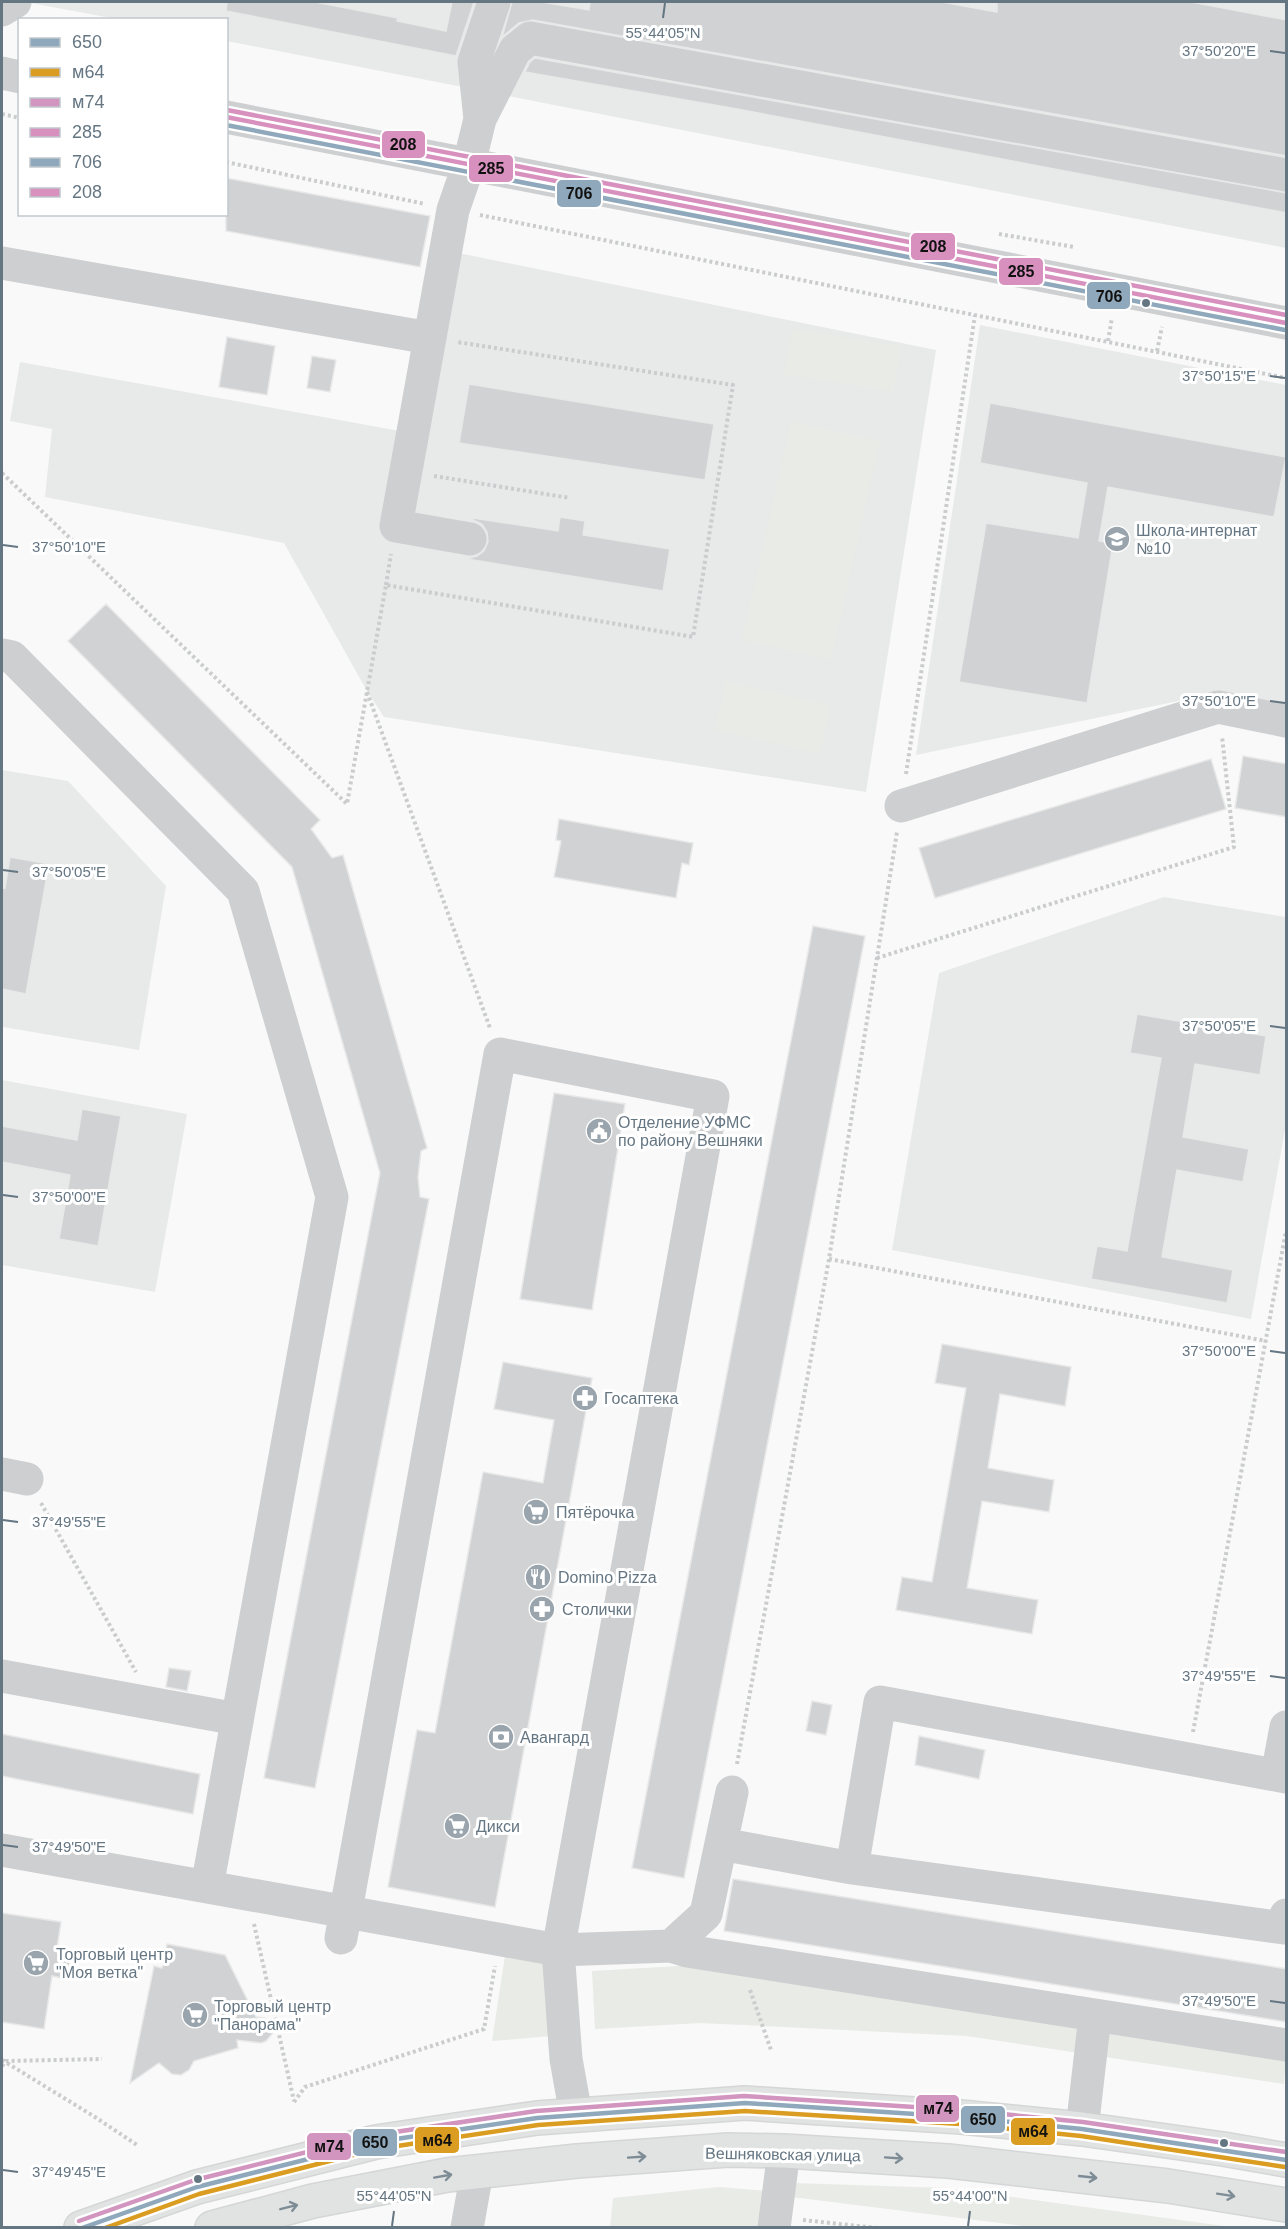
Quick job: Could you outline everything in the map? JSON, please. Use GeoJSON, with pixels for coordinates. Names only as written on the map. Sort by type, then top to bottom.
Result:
{"type":"FeatureCollection","features":[{"type":"Feature","properties":{"kind":"main road"},"geometry":{"type":"LineString","coordinates":[[81,2228],[197,2187],[358,2146],[525,2120],[745,2103],[962,2117],[1082,2129],[1281,2163]]}},
{"type":"Feature","properties":{"kind":"main road","name":"Вешняковская улица"},"geometry":{"type":"LineString","coordinates":[[212,2228],[257,2221],[313,2201],[447,2175],[577,2161],[728,2150],[948,2161],[1278,2197]]}},
{"type":"Feature","properties":{"kind":"street"},"geometry":{"type":"LineString","coordinates":[[2,10],[15,2]]}},
{"type":"Feature","properties":{"kind":"street"},"geometry":{"type":"LineString","coordinates":[[480,119],[474,62],[494,2]]}},
{"type":"Feature","properties":{"kind":"street"},"geometry":{"type":"LineString","coordinates":[[470,539],[396,526],[453,210],[470,164],[480,119],[514,50],[530,38],[1287,176]]}},
{"type":"Feature","properties":{"kind":"street"},"geometry":{"type":"LineString","coordinates":[[2,73],[18,77]]}},
{"type":"Feature","properties":{"kind":"street"},"geometry":{"type":"LineString","coordinates":[[228,117],[1287,323]]}},
{"type":"Feature","properties":{"kind":"street"},"geometry":{"type":"LineString","coordinates":[[2,263],[418,336]]}},
{"type":"Feature","properties":{"kind":"street"},"geometry":{"type":"LineString","coordinates":[[2,655],[12,657],[243,891],[332,1197],[207,1887]]}},
{"type":"Feature","properties":{"kind":"street"},"geometry":{"type":"LineString","coordinates":[[902,806],[1218,707],[1287,721]]}},
{"type":"Feature","properties":{"kind":"street"},"geometry":{"type":"LineString","coordinates":[[344,1924],[500,1054],[713,1096],[558,1950],[566,2059],[576,2115]]}},
{"type":"Feature","properties":{"kind":"street"},"geometry":{"type":"LineString","coordinates":[[2,1676],[237,1719]]}},
{"type":"Feature","properties":{"kind":"street"},"geometry":{"type":"LineString","coordinates":[[852,1868],[880,1702],[1282,1776],[1287,1727]]}},
{"type":"Feature","properties":{"kind":"street"},"geometry":{"type":"LineString","coordinates":[[671,1946],[706,1914],[732,1792]]}},
{"type":"Feature","properties":{"kind":"street"},"geometry":{"type":"LineString","coordinates":[[721,1844],[852,1868],[1284,1928],[1287,1915]]}},
{"type":"Feature","properties":{"kind":"street"},"geometry":{"type":"LineString","coordinates":[[2,1850],[247,1894],[344,1924],[500,1939],[558,1950],[671,1946],[687,1951],[1287,2045]]}},
{"type":"Feature","properties":{"kind":"street"},"geometry":{"type":"LineString","coordinates":[[1082,2129],[1095,2016]]}},
{"type":"Feature","properties":{"kind":"street"},"geometry":{"type":"LineString","coordinates":[[775,2223],[784,2151]]}},
{"type":"Feature","properties":{"kind":"street"},"geometry":{"type":"LineString","coordinates":[[467,2228],[477,2172]]}},
{"type":"Feature","properties":{"kind":"path"},"geometry":{"type":"LineString","coordinates":[[2,114],[18,118]]}},
{"type":"Feature","properties":{"kind":"path"},"geometry":{"type":"LineString","coordinates":[[228,162],[1287,378]]}},
{"type":"Feature","properties":{"kind":"path"},"geometry":{"type":"LineString","coordinates":[[999,234],[1074,247]]}},
{"type":"Feature","properties":{"kind":"path"},"geometry":{"type":"LineString","coordinates":[[732,1792],[829,1259],[902,806],[975,315]]}},
{"type":"Feature","properties":{"kind":"path"},"geometry":{"type":"LineString","coordinates":[[406,472],[570,498]]}},
{"type":"Feature","properties":{"kind":"path"},"geometry":{"type":"LineString","coordinates":[[367,691],[500,1054]]}},
{"type":"Feature","properties":{"kind":"path"},"geometry":{"type":"LineString","coordinates":[[878,958],[1234,847],[1218,707]]}},
{"type":"Feature","properties":{"kind":"path"},"geometry":{"type":"LineString","coordinates":[[1188,1759],[1287,1231]]}},
{"type":"Feature","properties":{"kind":"path"},"geometry":{"type":"LineString","coordinates":[[829,1259],[1266,1341]]}},
{"type":"Feature","properties":{"kind":"path"},"geometry":{"type":"LineString","coordinates":[[14,1476],[154,1704]]}},
{"type":"Feature","properties":{"kind":"path"},"geometry":{"type":"LineString","coordinates":[[247,1894],[294,2102],[305,2087],[484,2029],[500,1939]]}},
{"type":"Feature","properties":{"kind":"path"},"geometry":{"type":"LineString","coordinates":[[740,1959],[771,2050]]}},
{"type":"Feature","properties":{"kind":"path"},"geometry":{"type":"LineString","coordinates":[[4,2061],[102,2059]]}},
{"type":"Feature","properties":{"kind":"path"},"geometry":{"type":"LineString","coordinates":[[2,2066],[4,2061]]}},
{"type":"Feature","properties":{"kind":"path"},"geometry":{"type":"LineString","coordinates":[[4,2061],[137,2145]]}},
{"type":"Feature","properties":{"kind":"path"},"geometry":{"type":"LineString","coordinates":[[775,2223],[877,2228]]}},
{"type":"Feature","properties":{"kind":"shaded area"},"geometry":{"type":"Polygon","coordinates":[[[25,2],[1286,2],[1286,248],[228,41],[228,18],[112,18],[25,2]]]}},
{"type":"Feature","properties":{"kind":"shaded area"},"geometry":{"type":"Polygon","coordinates":[[[434,248],[936,350],[866,792],[384,717],[284,543],[45,497],[52,429],[10,421],[20,362],[400,431],[434,248]]]}},
{"type":"Feature","properties":{"kind":"shaded area","name":"Школа-интернат №10"},"geometry":{"type":"Polygon","coordinates":[[[980,325],[1286,385],[1286,707],[1217,693],[916,755],[980,325]]]}},
{"type":"Feature","properties":{"kind":"shaded area"},"geometry":{"type":"Polygon","coordinates":[[[792,329],[901,346],[894,392],[784,374],[792,329]]]}},
{"type":"Feature","properties":{"kind":"shaded area"},"geometry":{"type":"Polygon","coordinates":[[[791,421],[880,441],[831,660],[742,640],[791,421]]]}},
{"type":"Feature","properties":{"kind":"shaded area"},"geometry":{"type":"Polygon","coordinates":[[[726,682],[831,705],[820,754],[715,730],[726,682]]]}},
{"type":"Feature","properties":{"kind":"shaded area"},"geometry":{"type":"Polygon","coordinates":[[[2,770],[68,781],[166,886],[139,1050],[3,1027],[2,1031],[2,770]]]}},
{"type":"Feature","properties":{"kind":"shaded area"},"geometry":{"type":"Polygon","coordinates":[[[1164,897],[1286,917],[1286,1124],[1251,1319],[892,1250],[939,973],[1164,897]]]}},
{"type":"Feature","properties":{"kind":"shaded area"},"geometry":{"type":"Polygon","coordinates":[[[2,1080],[187,1114],[155,1292],[2,1265],[2,1080]]]}},
{"type":"Feature","properties":{"kind":"shaded area"},"geometry":{"type":"Polygon","coordinates":[[[506,1949],[547,1958],[551,2036],[492,2041],[506,1949]]]}},
{"type":"Feature","properties":{"kind":"shaded area"},"geometry":{"type":"Polygon","coordinates":[[[697,1965],[1286,2057],[1284,2084],[967,2036],[700,2023],[595,2029],[592,1971],[697,1965]]]}},
{"type":"Feature","properties":{"kind":"shaded area"},"geometry":{"type":"Polygon","coordinates":[[[793,2183],[947,2188],[1231,2227],[1033,2227],[792,2197],[793,2183]]]}},
{"type":"Feature","properties":{"kind":"shaded area"},"geometry":{"type":"Polygon","coordinates":[[[719,2187],[766,2191],[762,2227],[610,2228],[613,2198],[719,2187]]]}},
{"type":"Feature","properties":{"kind":"building"},"geometry":{"type":"Polygon","coordinates":[[[227,2],[315,2],[398,18],[397,21],[446,31],[452,2],[474,2],[456,56],[226,11],[227,2]]]}},
{"type":"Feature","properties":{"kind":"building"},"geometry":{"type":"Polygon","coordinates":[[[512,2],[542,2],[589,10],[590,2],[942,2],[997,12],[997,2],[1191,2],[1287,20],[1287,156],[533,20],[519,23],[502,37],[512,2]]]}},
{"type":"Feature","properties":{"kind":"building"},"geometry":{"type":"Polygon","coordinates":[[[535,58],[1287,193],[1287,213],[737,109],[525,72],[535,58]]]}},
{"type":"Feature","properties":{"kind":"building"},"geometry":{"type":"Polygon","coordinates":[[[228,178],[430,216],[420,267],[226,231],[228,178]]]}},
{"type":"Feature","properties":{"kind":"building"},"geometry":{"type":"Polygon","coordinates":[[[227,337],[275,346],[267,395],[219,387],[227,337]]]}},
{"type":"Feature","properties":{"kind":"building"},"geometry":{"type":"Polygon","coordinates":[[[312,356],[336,360],[330,392],[307,388],[312,356]]]}},
{"type":"Feature","properties":{"kind":"building"},"geometry":{"type":"Polygon","coordinates":[[[469,384],[714,424],[705,480],[459,443],[469,384]]]}},
{"type":"Feature","properties":{"kind":"building"},"geometry":{"type":"Polygon","coordinates":[[[990,403],[1286,457],[1274,517],[1108,487],[1099,541],[1113,544],[1087,703],[959,682],[986,523],[1078,538],[1087,483],[980,463],[990,403]]]}},
{"type":"Feature","properties":{"kind":"building"},"geometry":{"type":"Polygon","coordinates":[[[560,517],[585,521],[583,535],[670,549],[663,591],[467,559],[484,551],[488,542],[487,532],[482,524],[473,518],[558,531],[560,517]]]}},
{"type":"Feature","properties":{"kind":"building"},"geometry":{"type":"Polygon","coordinates":[[[106,604],[320,820],[311,829],[332,858],[343,855],[427,1148],[421,1151],[418,1177],[420,1197],[429,1199],[315,1788],[264,1778],[380,1173],[292,867],[68,641],[106,604]]]}},
{"type":"Feature","properties":{"kind":"building"},"geometry":{"type":"Polygon","coordinates":[[[1243,756],[1287,764],[1287,817],[1235,808],[1243,756]]]}},
{"type":"Feature","properties":{"kind":"building"},"geometry":{"type":"Polygon","coordinates":[[[1211,759],[1226,809],[935,898],[919,848],[1211,759]]]}},
{"type":"Feature","properties":{"kind":"building"},"geometry":{"type":"Polygon","coordinates":[[[559,819],[693,843],[689,865],[682,863],[676,898],[554,877],[561,841],[556,840],[559,819]]]}},
{"type":"Feature","properties":{"kind":"building"},"geometry":{"type":"Polygon","coordinates":[[[10,857],[49,864],[26,994],[2,989],[2,887],[5,888],[10,857]]]}},
{"type":"Feature","properties":{"kind":"building"},"geometry":{"type":"Polygon","coordinates":[[[813,926],[865,936],[684,1878],[632,1868],[813,926]]]}},
{"type":"Feature","properties":{"kind":"building"},"geometry":{"type":"Polygon","coordinates":[[[1137,1014],[1266,1036],[1260,1075],[1195,1064],[1183,1137],[1249,1149],[1243,1182],[1177,1170],[1162,1257],[1233,1270],[1227,1303],[1091,1279],[1097,1246],[1127,1251],[1161,1058],[1130,1053],[1137,1014]]]}},
{"type":"Feature","properties":{"kind":"building"},"geometry":{"type":"Polygon","coordinates":[[[554,1093],[625,1104],[592,1310],[520,1299],[554,1093]]]}},
{"type":"Feature","properties":{"kind":"building"},"geometry":{"type":"Polygon","coordinates":[[[82,1109],[121,1116],[98,1246],[59,1239],[70,1175],[2,1162],[2,1126],[77,1140],[82,1109]]]}},
{"type":"Feature","properties":{"kind":"building"},"geometry":{"type":"Polygon","coordinates":[[[942,1344],[1071,1367],[1065,1406],[1000,1394],[988,1468],[1054,1480],[1049,1512],[982,1501],[967,1588],[1038,1600],[1032,1634],[896,1610],[902,1577],[932,1582],[966,1388],[935,1383],[942,1344]]]}},
{"type":"Feature","properties":{"kind":"building"},"geometry":{"type":"Polygon","coordinates":[[[503,1362],[592,1378],[495,1907],[388,1887],[417,1730],[435,1733],[483,1472],[543,1483],[554,1420],[494,1409],[503,1362]]]}},
{"type":"Feature","properties":{"kind":"building"},"geometry":{"type":"Polygon","coordinates":[[[169,1668],[191,1671],[187,1691],[166,1687],[169,1668]]]}},
{"type":"Feature","properties":{"kind":"building"},"geometry":{"type":"Polygon","coordinates":[[[812,1701],[832,1705],[826,1735],[806,1731],[812,1701]]]}},
{"type":"Feature","properties":{"kind":"building"},"geometry":{"type":"Polygon","coordinates":[[[2,1734],[200,1774],[193,1814],[2,1776],[2,1734]]]}},
{"type":"Feature","properties":{"kind":"building"},"geometry":{"type":"Polygon","coordinates":[[[919,1736],[985,1750],[979,1779],[915,1765],[919,1736]]]}},
{"type":"Feature","properties":{"kind":"building"},"geometry":{"type":"Polygon","coordinates":[[[733,1879],[1287,1969],[1287,2022],[724,1931],[733,1879]]]}},
{"type":"Feature","properties":{"kind":"building","name":"Торговый центр \"Моя ветка\""},"geometry":{"type":"Polygon","coordinates":[[[2,1913],[61,1922],[57,1948],[72,1950],[67,1979],[52,1976],[44,2029],[2,2022],[2,1913]]]}},
{"type":"Feature","properties":{"kind":"building","name":"Торговый центр \"Панорама\""},"geometry":{"type":"Polygon","coordinates":[[[167,1944],[225,1955],[256,2017],[269,2021],[272,2034],[261,2043],[237,2040],[238,2048],[194,2061],[189,2070],[181,2075],[172,2074],[159,2063],[130,2083],[154,1966],[162,1968],[167,1944]]]}},
{"type":"Feature","properties":{"kind":"transit line","name":"208"},"geometry":{"type":"LineString","coordinates":[[228,110],[1286,315]]}},
{"type":"Feature","properties":{"kind":"transit line","name":"285"},"geometry":{"type":"LineString","coordinates":[[228,117],[1286,323]]}},
{"type":"Feature","properties":{"kind":"transit line","name":"706"},"geometry":{"type":"LineString","coordinates":[[228,125],[1285,330]]}},
{"type":"Feature","properties":{"kind":"transit line","name":"м74"},"geometry":{"type":"LineString","coordinates":[[79,2221],[195,2180],[375,2135],[536,2111],[744,2096],[961,2110],[1083,2122],[1286,2152]]}},
{"type":"Feature","properties":{"kind":"transit line","name":"650"},"geometry":{"type":"LineString","coordinates":[[82,2228],[197,2187],[376,2142],[537,2118],[745,2103],[961,2117],[1082,2129],[1286,2160]]}},
{"type":"Feature","properties":{"kind":"transit line","name":"м64"},"geometry":{"type":"LineString","coordinates":[[105,2228],[199,2194],[377,2149],[538,2125],[745,2111],[960,2124],[1081,2136],[1285,2167]]}},
{"type":"Feature","properties":{"kind":"place","name":"Школа-интернат №10"},"geometry":{"type":"Point","coordinates":[1117,539]}},
{"type":"Feature","properties":{"kind":"place","name":"Отделение УФМС по району Вешняки"},"geometry":{"type":"Point","coordinates":[599,1131]}},
{"type":"Feature","properties":{"kind":"place","name":"Госаптека"},"geometry":{"type":"Point","coordinates":[585,1398]}},
{"type":"Feature","properties":{"kind":"place","name":"Пятёрочка"},"geometry":{"type":"Point","coordinates":[536,1512]}},
{"type":"Feature","properties":{"kind":"place","name":"Domino Pizza"},"geometry":{"type":"Point","coordinates":[538,1577]}},
{"type":"Feature","properties":{"kind":"place","name":"Столички"},"geometry":{"type":"Point","coordinates":[542,1609]}},
{"type":"Feature","properties":{"kind":"place","name":"Авангард"},"geometry":{"type":"Point","coordinates":[501,1737]}},
{"type":"Feature","properties":{"kind":"place","name":"Дикси"},"geometry":{"type":"Point","coordinates":[457,1826]}},
{"type":"Feature","properties":{"kind":"place","name":"Торговый центр \"Моя ветка\""},"geometry":{"type":"Point","coordinates":[36,1963]}},
{"type":"Feature","properties":{"kind":"place","name":"Торговый центр \"Панорама\""},"geometry":{"type":"Point","coordinates":[195,2015]}}]}
